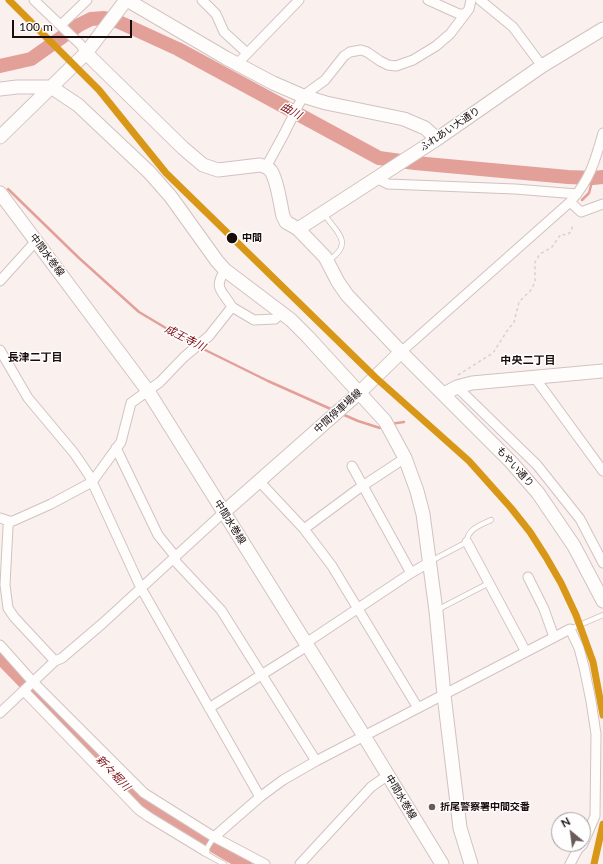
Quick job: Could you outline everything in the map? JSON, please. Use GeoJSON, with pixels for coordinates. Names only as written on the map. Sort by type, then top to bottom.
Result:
{"type":"FeatureCollection","features":[{"type":"Feature","properties":{"kind":"street"},"geometry":{"type":"LineString","coordinates":[[34,0],[86,48],[183,148],[203,165],[218,170],[260,165],[266,167],[274,178],[283,216],[286,222],[298,229],[325,257],[338,282],[347,295],[401,352],[570,202],[578,193],[598,160],[603,133]]}},
{"type":"Feature","properties":{"kind":"street"},"geometry":{"type":"LineString","coordinates":[[62,26],[87,0]]}},
{"type":"Feature","properties":{"kind":"street"},"geometry":{"type":"LineString","coordinates":[[202,0],[216,14],[224,32],[247,53]]}},
{"type":"Feature","properties":{"kind":"street"},"geometry":{"type":"LineString","coordinates":[[237,64],[299,0]]}},
{"type":"Feature","properties":{"kind":"street"},"geometry":{"type":"LineString","coordinates":[[428,0],[459,14],[464,14]]}},
{"type":"Feature","properties":{"kind":"street"},"geometry":{"type":"LineString","coordinates":[[266,167],[301,101],[325,80],[344,56],[350,52],[362,50],[388,65],[396,66],[404,64],[425,54],[443,41],[462,20],[464,14],[469,9],[471,0]]}},
{"type":"Feature","properties":{"kind":"street"},"geometry":{"type":"LineString","coordinates":[[480,0],[513,27],[542,66]]}},
{"type":"Feature","properties":{"kind":"street"},"geometry":{"type":"LineString","coordinates":[[0,136],[51,87],[124,4],[273,83],[301,101],[404,119],[425,128],[437,139]]}},
{"type":"Feature","properties":{"kind":"street","name":"ふれあい大通り"},"geometry":{"type":"LineString","coordinates":[[298,229],[437,139],[542,66],[603,30]]}},
{"type":"Feature","properties":{"kind":"street"},"geometry":{"type":"LineString","coordinates":[[0,89],[17,87],[51,87],[78,104],[150,173],[171,197],[210,253],[225,270],[282,313],[308,337],[360,392],[384,421],[405,458],[417,491],[423,514],[436,611],[444,695],[460,828],[471,864]]}},
{"type":"Feature","properties":{"kind":"street"},"geometry":{"type":"LineString","coordinates":[[376,178],[388,184],[578,193]]}},
{"type":"Feature","properties":{"kind":"street","name":"中間水巻線"},"geometry":{"type":"LineString","coordinates":[[0,193],[148,391],[364,736],[442,864]]}},
{"type":"Feature","properties":{"kind":"street"},"geometry":{"type":"LineString","coordinates":[[570,202],[581,212],[602,207]]}},
{"type":"Feature","properties":{"kind":"street"},"geometry":{"type":"LineString","coordinates":[[0,281],[36,241]]}},
{"type":"Feature","properties":{"kind":"street"},"geometry":{"type":"LineString","coordinates":[[225,270],[219,279],[218,284],[232,306],[254,320],[275,319],[282,313]]}},
{"type":"Feature","properties":{"kind":"street"},"geometry":{"type":"LineString","coordinates":[[0,518],[13,521],[51,504],[92,482],[121,442],[131,403],[160,382],[184,357],[209,336],[232,306]]}},
{"type":"Feature","properties":{"kind":"street"},"geometry":{"type":"LineString","coordinates":[[0,350],[28,398],[74,453],[89,475],[140,588],[260,797]]}},
{"type":"Feature","properties":{"kind":"street","name":"中間停車場線"},"geometry":{"type":"LineString","coordinates":[[224,512],[360,392],[401,352]]}},
{"type":"Feature","properties":{"kind":"street","name":"もやい通り"},"geometry":{"type":"LineString","coordinates":[[401,352],[511,462],[538,494],[574,546],[603,601]]}},
{"type":"Feature","properties":{"kind":"street"},"geometry":{"type":"LineString","coordinates":[[444,394],[457,382],[472,383],[603,371]]}},
{"type":"Feature","properties":{"kind":"street"},"geometry":{"type":"LineString","coordinates":[[535,378],[603,471]]}},
{"type":"Feature","properties":{"kind":"street"},"geometry":{"type":"LineString","coordinates":[[457,382],[537,465],[580,518],[603,563]]}},
{"type":"Feature","properties":{"kind":"street"},"geometry":{"type":"LineString","coordinates":[[116,448],[158,535],[175,556],[176,562],[221,610],[316,761]]}},
{"type":"Feature","properties":{"kind":"street"},"geometry":{"type":"LineString","coordinates":[[304,529],[363,486],[405,458]]}},
{"type":"Feature","properties":{"kind":"street"},"geometry":{"type":"LineString","coordinates":[[352,466],[411,573]]}},
{"type":"Feature","properties":{"kind":"street"},"geometry":{"type":"LineString","coordinates":[[259,481],[304,529],[332,566],[418,708]]}},
{"type":"Feature","properties":{"kind":"street"},"geometry":{"type":"LineString","coordinates":[[0,713],[55,661],[62,658],[103,623],[224,512]]}},
{"type":"Feature","properties":{"kind":"street"},"geometry":{"type":"LineString","coordinates":[[9,521],[5,585],[8,608],[14,617],[55,661]]}},
{"type":"Feature","properties":{"kind":"street"},"geometry":{"type":"LineString","coordinates":[[467,542],[526,652]]}},
{"type":"Feature","properties":{"kind":"street"},"geometry":{"type":"LineString","coordinates":[[209,708],[304,648],[306,643],[430,562]]}},
{"type":"Feature","properties":{"kind":"street"},"geometry":{"type":"LineString","coordinates":[[528,577],[544,610],[554,637]]}},
{"type":"Feature","properties":{"kind":"street"},"geometry":{"type":"LineString","coordinates":[[214,837],[260,797],[283,780],[316,761],[570,629],[579,648],[594,715],[596,734],[599,817],[591,830]]}},
{"type":"Feature","properties":{"kind":"street"},"geometry":{"type":"LineString","coordinates":[[0,645],[29,686],[139,810],[206,851]]}},
{"type":"Feature","properties":{"kind":"street"},"geometry":{"type":"LineString","coordinates":[[29,686],[144,794],[214,837],[265,864]]}},
{"type":"Feature","properties":{"kind":"street"},"geometry":{"type":"LineString","coordinates":[[300,864],[371,787],[388,775]]}},
{"type":"Feature","properties":{"kind":"street"},"geometry":{"type":"LineString","coordinates":[[570,864],[576,852]]}},
{"type":"Feature","properties":{"kind":"lane"},"geometry":{"type":"LineString","coordinates":[[323,213],[343,238],[341,250],[327,261]]}},
{"type":"Feature","properties":{"kind":"lane"},"geometry":{"type":"LineString","coordinates":[[430,562],[467,542],[470,531],[491,520]]}},
{"type":"Feature","properties":{"kind":"lane"},"geometry":{"type":"LineString","coordinates":[[436,611],[489,583]]}},
{"type":"Feature","properties":{"kind":"lane"},"geometry":{"type":"LineString","coordinates":[[570,629],[603,615]]}},
{"type":"Feature","properties":{"kind":"lane"},"geometry":{"type":"LineString","coordinates":[[214,837],[204,853],[224,864]]}},
{"type":"Feature","properties":{"kind":"path"},"geometry":{"type":"LineString","coordinates":[[457,382],[493,353],[514,322],[519,302],[531,290],[535,282],[535,262],[537,258],[540,254],[552,247],[562,234],[566,235],[572,232],[573,224]]}},
{"type":"Feature","properties":{"kind":"waterway","name":"曲川"},"geometry":{"type":"LineString","coordinates":[[0,66],[31,59],[79,25],[91,19],[104,18],[119,22],[178,49],[379,158],[415,163],[568,177],[603,177]]}},
{"type":"Feature","properties":{"kind":"waterway"},"geometry":{"type":"LineString","coordinates":[[582,200],[589,193],[593,178]]}},
{"type":"Feature","properties":{"kind":"waterway","name":"成王寺川"},"geometry":{"type":"LineString","coordinates":[[8,189],[79,258],[139,312],[191,343],[268,381],[333,410]]}},
{"type":"Feature","properties":{"kind":"waterway","name":"成王寺川"},"geometry":{"type":"LineString","coordinates":[[342,414],[380,428],[384,426]]}},
{"type":"Feature","properties":{"kind":"waterway","name":"成王寺川"},"geometry":{"type":"LineString","coordinates":[[390,424],[404,422]]}},
{"type":"Feature","properties":{"kind":"waterway","name":"新々堀川"},"geometry":{"type":"LineString","coordinates":[[0,657],[143,804],[245,864]]}},
{"type":"Feature","properties":{"kind":"transit line"},"geometry":{"type":"LineString","coordinates":[[9,0],[99,90],[166,173],[375,377],[469,461],[511,508],[530,532],[546,557],[561,583],[576,615],[593,662],[603,715]]}},
{"type":"Feature","properties":{"kind":"transit line"},"geometry":{"type":"LineString","coordinates":[[594,864],[603,824]]}},
{"type":"Feature","properties":{"kind":"place","name":"中間"},"geometry":{"type":"Point","coordinates":[232,238]}},
{"type":"Feature","properties":{"kind":"place","name":"折尾警察署中間交番"},"geometry":{"type":"Point","coordinates":[432,807]}},
{"type":"Feature","properties":{"kind":"district","name":"長津二丁目"},"geometry":{"type":"Point","coordinates":[35,357]}},
{"type":"Feature","properties":{"kind":"district","name":"中央二丁目"},"geometry":{"type":"Point","coordinates":[528,360]}}]}
